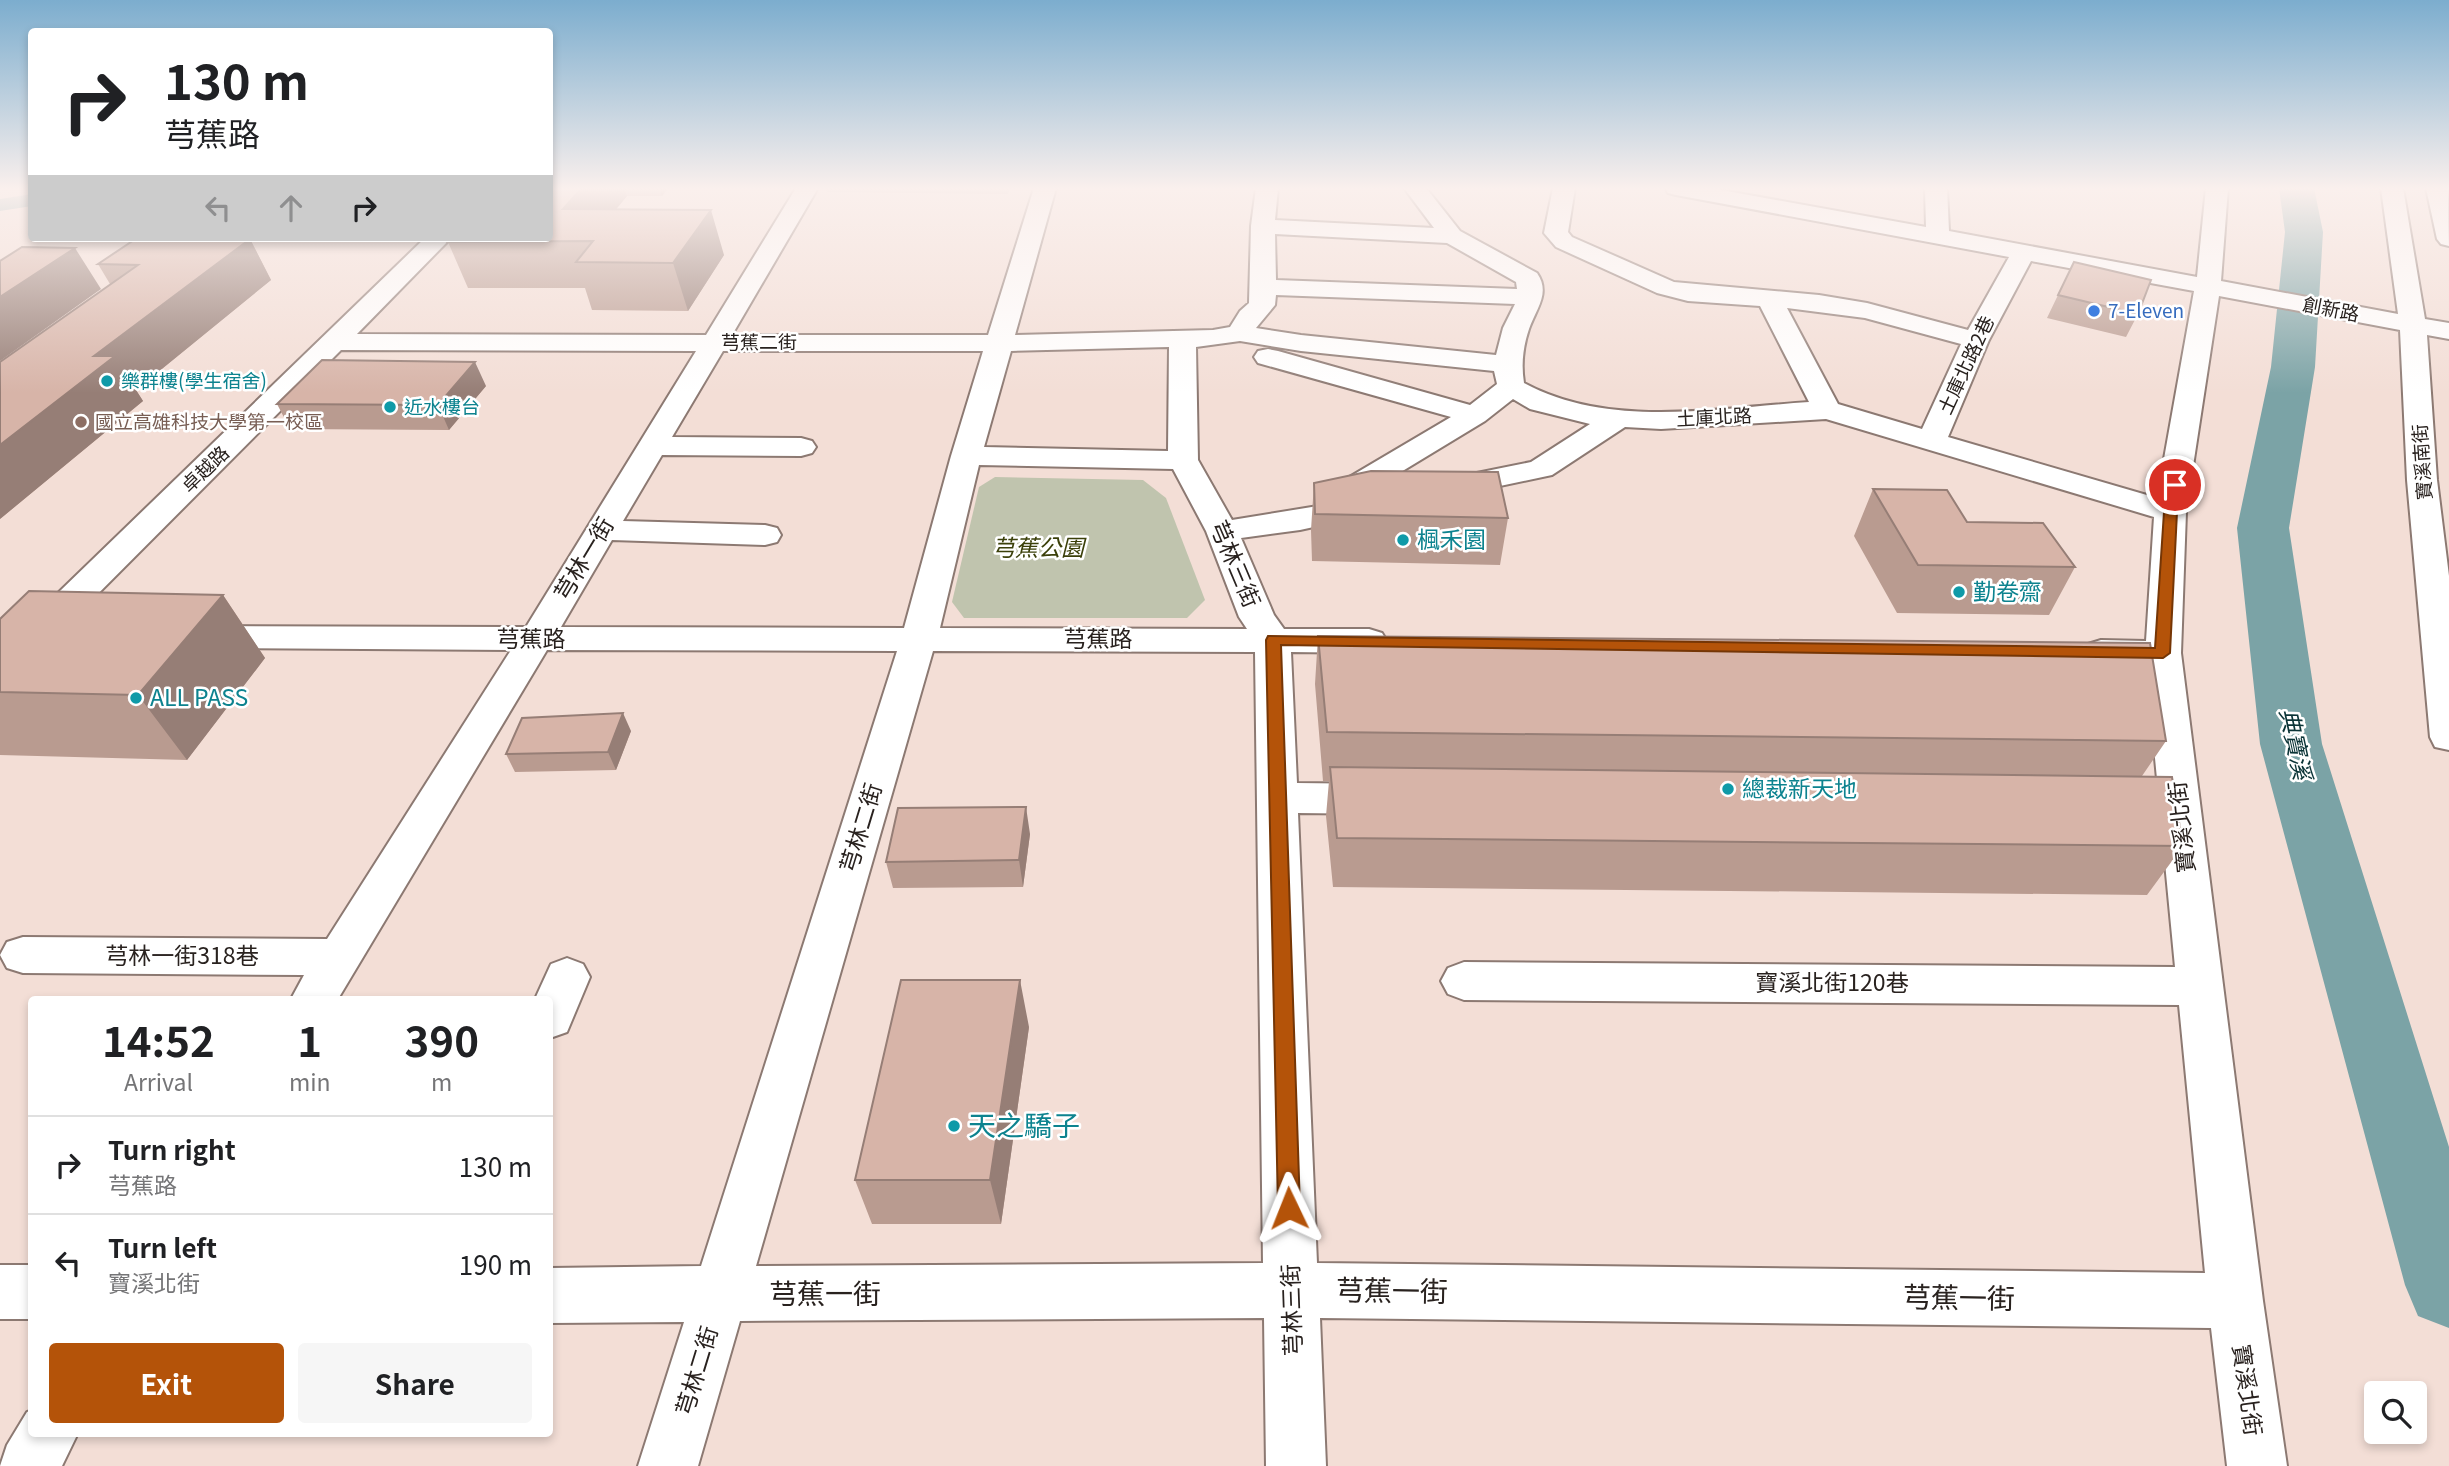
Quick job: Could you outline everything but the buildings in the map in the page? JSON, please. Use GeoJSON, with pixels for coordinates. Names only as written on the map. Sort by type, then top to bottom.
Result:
{"type":"FeatureCollection","features":[{"type":"Feature","properties":{"kind":"street","name":"卓越路"},"geometry":{"type":"LineString","coordinates":[[0,670],[420,256]]}},
{"type":"Feature","properties":{"kind":"street","name":"芎林一街"},"geometry":{"type":"LineString","coordinates":[[316,996],[536,639],[765,256]]}},
{"type":"Feature","properties":{"kind":"street","name":"芎林二街"},"geometry":{"type":"LineString","coordinates":[[668,1466],[919,639],[967,456],[1025,256]]}},
{"type":"Feature","properties":{"kind":"street"},"geometry":{"type":"LineString","coordinates":[[1242,342],[1249,317],[1262,306],[1264,256]]}},
{"type":"Feature","properties":{"kind":"street"},"geometry":{"type":"LineString","coordinates":[[1300,520],[1475,415],[1509,376],[1516,328],[1531,297],[1528,278],[1488,256]]}},
{"type":"Feature","properties":{"kind":"street"},"geometry":{"type":"LineString","coordinates":[[1596,256],[1666,288],[1819,303],[1867,311],[1976,340]]}},
{"type":"Feature","properties":{"kind":"street","name":"土庫北路2巷"},"geometry":{"type":"LineString","coordinates":[[1931,442],[1976,340],[2021,256]]}},
{"type":"Feature","properties":{"kind":"street","name":"創新路"},"geometry":{"type":"LineString","coordinates":[[2047,256],[2220,281]]}},
{"type":"Feature","properties":{"kind":"street","name":"創新路"},"geometry":{"type":"LineString","coordinates":[[2081,256],[2400,313],[2449,314]]}},
{"type":"Feature","properties":{"kind":"street","name":"寶溪北街"},"geometry":{"type":"LineString","coordinates":[[2219,256],[2220,281],[2170,512],[2163,653],[2235,1301],[2257,1466]]}},
{"type":"Feature","properties":{"kind":"street","name":"寶溪南街"},"geometry":{"type":"LineString","coordinates":[[2396,256],[2400,313],[2422,480],[2449,737]]}},
{"type":"Feature","properties":{"kind":"street"},"geometry":{"type":"LineString","coordinates":[[1264,287],[1531,297]]}},
{"type":"Feature","properties":{"kind":"street"},"geometry":{"type":"LineString","coordinates":[[1770,300],[1827,410]]}},
{"type":"Feature","properties":{"kind":"street","name":"創新路"},"geometry":{"type":"LineString","coordinates":[[2400,313],[2449,331]]}},
{"type":"Feature","properties":{"kind":"street","name":"芎蕉二街"},"geometry":{"type":"LineString","coordinates":[[334,342],[999,343],[1183,338]]}},
{"type":"Feature","properties":{"kind":"street"},"geometry":{"type":"LineString","coordinates":[[1183,338],[1301,343],[1509,376]]}},
{"type":"Feature","properties":{"kind":"street","name":"芎林三街"},"geometry":{"type":"LineString","coordinates":[[1183,338],[1183,460],[1222,531],[1257,617],[1273,640],[1296,1466]]}},
{"type":"Feature","properties":{"kind":"street"},"geometry":{"type":"LineString","coordinates":[[1242,342],[1475,415]]}},
{"type":"Feature","properties":{"kind":"street","name":"土庫北路"},"geometry":{"type":"LineString","coordinates":[[1509,376],[1540,403],[1582,414],[1619,418],[1661,420],[1827,410],[2170,512]]}},
{"type":"Feature","properties":{"kind":"street"},"geometry":{"type":"LineString","coordinates":[[1222,531],[1300,520],[1541,469],[1619,418]]}},
{"type":"Feature","properties":{"kind":"street"},"geometry":{"type":"LineString","coordinates":[[652,446],[801,447]]}},
{"type":"Feature","properties":{"kind":"street"},"geometry":{"type":"LineString","coordinates":[[967,456],[1183,460]]}},
{"type":"Feature","properties":{"kind":"street"},"geometry":{"type":"LineString","coordinates":[[601,530],[765,535]]}},
{"type":"Feature","properties":{"kind":"street"},"geometry":{"type":"LineString","coordinates":[[34,636],[75,637]]}},
{"type":"Feature","properties":{"kind":"street","name":"芎蕉路"},"geometry":{"type":"LineString","coordinates":[[173,637],[1398,642]]}},
{"type":"Feature","properties":{"kind":"street"},"geometry":{"type":"LineString","coordinates":[[2066,652],[2163,653]]}},
{"type":"Feature","properties":{"kind":"street"},"geometry":{"type":"LineString","coordinates":[[1278,798],[1417,800]]}},
{"type":"Feature","properties":{"kind":"street"},"geometry":{"type":"LineString","coordinates":[[2138,807],[2180,808]]}},
{"type":"Feature","properties":{"kind":"street","name":"芎林一街318巷"},"geometry":{"type":"LineString","coordinates":[[23,955],[340,957]]}},
{"type":"Feature","properties":{"kind":"street"},"geometry":{"type":"LineString","coordinates":[[553,1011],[568,977]]}},
{"type":"Feature","properties":{"kind":"street","name":"寶溪北街120巷"},"geometry":{"type":"LineString","coordinates":[[1464,981],[2200,986]]}},
{"type":"Feature","properties":{"kind":"street","name":"芎蕉一街"},"geometry":{"type":"LineString","coordinates":[[553,1294],[1291,1290],[2235,1301]]}},
{"type":"Feature","properties":{"kind":"street"},"geometry":{"type":"LineString","coordinates":[[0,1292],[28,1292]]}},
{"type":"Feature","properties":{"kind":"street"},"geometry":{"type":"LineString","coordinates":[[28,1466],[46,1437]]}},
{"type":"Feature","properties":{"kind":"green space","name":"芎蕉公園"},"geometry":{"type":"Polygon","coordinates":[[[995,477],[1143,480],[1166,498],[1205,600],[1187,618],[964,618],[952,602],[979,487],[995,477]]]}},
{"type":"Feature","properties":{"kind":"waterway","name":"典寶溪"},"geometry":{"type":"LineString","coordinates":[[2302,256],[2293,367],[2263,528],[2291,744],[2449,1285]]}},
{"type":"Feature","properties":{"kind":"place","name":"7-Eleven"},"geometry":{"type":"Point","coordinates":[2094,311]}},
{"type":"Feature","properties":{"kind":"place","name":"樂群樓(學生宿舍)"},"geometry":{"type":"Point","coordinates":[107,381]}},
{"type":"Feature","properties":{"kind":"place","name":"近水樓台"},"geometry":{"type":"Point","coordinates":[390,407]}},
{"type":"Feature","properties":{"kind":"place","name":"國立高雄科技大學第一校區"},"geometry":{"type":"Point","coordinates":[81,422]}},
{"type":"Feature","properties":{"kind":"place","name":"楓禾園"},"geometry":{"type":"Point","coordinates":[1403,540]}},
{"type":"Feature","properties":{"kind":"place","name":"勤卷齋"},"geometry":{"type":"Point","coordinates":[1959,592]}},
{"type":"Feature","properties":{"kind":"place","name":"ALL PASS"},"geometry":{"type":"Point","coordinates":[136,698]}},
{"type":"Feature","properties":{"kind":"place","name":"總裁新天地"},"geometry":{"type":"Point","coordinates":[1728,789]}},
{"type":"Feature","properties":{"kind":"place","name":"天之驕子"},"geometry":{"type":"Point","coordinates":[954,1126]}},
{"type":"Feature","properties":{"kind":"route"},"geometry":{"type":"LineString","coordinates":[[1289,1208],[1273,640],[2163,653],[2170,512],[2175,485]]}}]}
